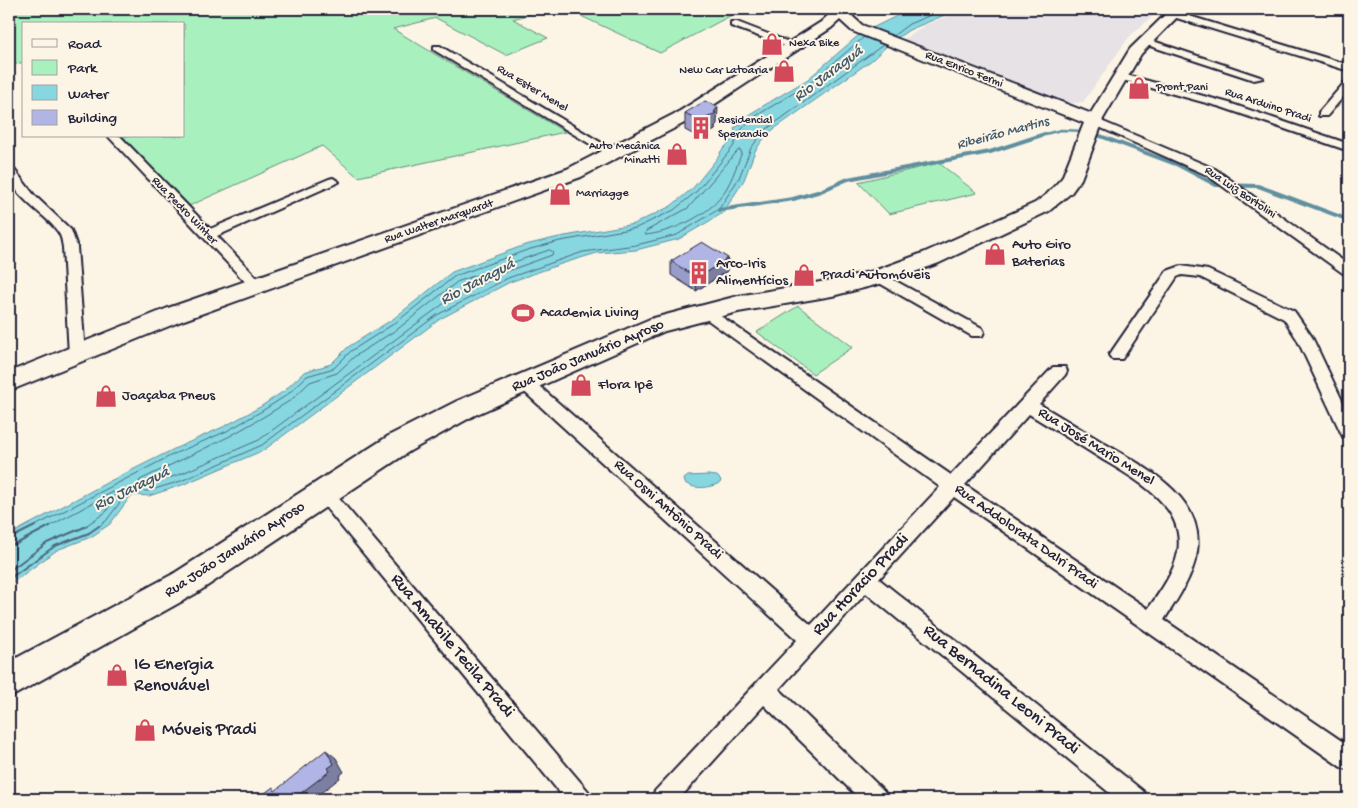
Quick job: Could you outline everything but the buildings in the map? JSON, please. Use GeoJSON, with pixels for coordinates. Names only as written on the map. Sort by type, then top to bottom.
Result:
{"type":"FeatureCollection","features":[{"type":"Feature","properties":{"kind":"main road"},"geometry":{"type":"LineString","coordinates":[[815,32],[823,19],[818,9],[842,9]]}},
{"type":"Feature","properties":{"kind":"main road","name":"Rua Enrico Fermi"},"geometry":{"type":"LineString","coordinates":[[842,9],[848,22],[859,29],[1091,128]]}},
{"type":"Feature","properties":{"kind":"main road","name":"Rua Walter Marquardt"},"geometry":{"type":"LineString","coordinates":[[9,382],[176,314],[541,186],[614,154],[686,115],[815,32],[842,9]]}},
{"type":"Feature","properties":{"kind":"main road","name":"Rua João Januário Ayroso"},"geometry":{"type":"LineString","coordinates":[[9,681],[184,584],[400,443],[435,424],[524,382],[630,335],[706,311],[832,288],[879,276],[931,258],[1016,220],[1058,197],[1068,186],[1076,170],[1091,128],[1119,76],[1144,41],[1176,11]]}},
{"type":"Feature","properties":{"kind":"street"},"geometry":{"type":"LineString","coordinates":[[1176,11],[1349,68]]}},
{"type":"Feature","properties":{"kind":"street"},"geometry":{"type":"LineString","coordinates":[[734,24],[794,46]]}},
{"type":"Feature","properties":{"kind":"street"},"geometry":{"type":"LineString","coordinates":[[1144,41],[1258,78]]}},
{"type":"Feature","properties":{"kind":"street","name":"Rua Ester Menel"},"geometry":{"type":"LineString","coordinates":[[438,48],[614,154]]}},
{"type":"Feature","properties":{"kind":"street","name":"Rua Arduino Pradi"},"geometry":{"type":"LineString","coordinates":[[1119,76],[1224,105],[1349,148]]}},
{"type":"Feature","properties":{"kind":"street"},"geometry":{"type":"LineString","coordinates":[[1323,114],[1349,84]]}},
{"type":"Feature","properties":{"kind":"street","name":"Rua Luiz Bortolini"},"geometry":{"type":"LineString","coordinates":[[1091,128],[1192,162],[1241,191],[1349,271]]}},
{"type":"Feature","properties":{"kind":"street","name":"Rua Pedro Winter"},"geometry":{"type":"LineString","coordinates":[[115,138],[256,285]]}},
{"type":"Feature","properties":{"kind":"street"},"geometry":{"type":"LineString","coordinates":[[9,171],[30,198],[66,232],[70,246],[77,355]]}},
{"type":"Feature","properties":{"kind":"street"},"geometry":{"type":"LineString","coordinates":[[208,235],[333,182]]}},
{"type":"Feature","properties":{"kind":"street"},"geometry":{"type":"LineString","coordinates":[[1117,355],[1172,274],[1181,270],[1203,273],[1289,315],[1304,337],[1349,432]]}},
{"type":"Feature","properties":{"kind":"street"},"geometry":{"type":"LineString","coordinates":[[879,276],[977,332]]}},
{"type":"Feature","properties":{"kind":"street","name":"Rua Addolorata Dalri Pradi"},"geometry":{"type":"LineString","coordinates":[[706,311],[954,487],[1349,759]]}},
{"type":"Feature","properties":{"kind":"street","name":"Rua Horacio Pradi"},"geometry":{"type":"LineString","coordinates":[[663,799],[954,487],[1059,371]]}},
{"type":"Feature","properties":{"kind":"street","name":"Rua Osni Antônio Pradi"},"geometry":{"type":"LineString","coordinates":[[524,382],[811,639]]}},
{"type":"Feature","properties":{"kind":"street","name":"Rua José Mario Menel"},"geometry":{"type":"LineString","coordinates":[[1028,404],[1155,483],[1168,495],[1182,513],[1188,530],[1188,554],[1181,576],[1151,623]]}},
{"type":"Feature","properties":{"kind":"street","name":"Rua Amabile Tecila Pradi"},"geometry":{"type":"LineString","coordinates":[[324,493],[580,799]]}},
{"type":"Feature","properties":{"kind":"street","name":"Rua Bernadina Leoni Pradi"},"geometry":{"type":"LineString","coordinates":[[866,580],[1135,799]]}},
{"type":"Feature","properties":{"kind":"street"},"geometry":{"type":"LineString","coordinates":[[764,690],[876,799]]}},
{"type":"Feature","properties":{"kind":"shaded area"},"geometry":{"type":"Polygon","coordinates":[[[966,9],[1161,9],[1129,37],[1083,102],[1068,104],[902,40],[927,24],[966,9]]]}},
{"type":"Feature","properties":{"kind":"green space"},"geometry":{"type":"Polygon","coordinates":[[[9,9],[549,9],[513,19],[548,38],[506,55],[436,18],[393,29],[565,132],[358,177],[322,146],[189,206],[121,138],[185,138],[185,22],[22,22],[22,63],[9,66],[9,9]]]}},
{"type":"Feature","properties":{"kind":"green space"},"geometry":{"type":"Polygon","coordinates":[[[566,9],[743,9],[660,53],[566,9]]]}},
{"type":"Feature","properties":{"kind":"green space"},"geometry":{"type":"Polygon","coordinates":[[[939,163],[977,193],[889,214],[858,182],[939,163]]]}},
{"type":"Feature","properties":{"kind":"green space"},"geometry":{"type":"Polygon","coordinates":[[[798,306],[853,347],[813,374],[757,332],[798,306]]]}},
{"type":"Feature","properties":{"kind":"water","name":"Rio Jaraguá"},"geometry":{"type":"Polygon","coordinates":[[[911,9],[959,9],[909,30],[890,43],[872,60],[767,134],[755,151],[744,180],[723,213],[679,239],[636,250],[597,253],[510,282],[440,319],[264,450],[182,485],[149,496],[136,495],[130,497],[110,524],[91,537],[57,550],[9,585],[9,535],[110,481],[225,426],[260,407],[284,391],[304,372],[331,364],[348,347],[393,319],[452,272],[525,245],[634,224],[671,206],[693,188],[730,142],[735,132],[734,128],[741,124],[748,115],[808,79],[860,34],[911,9]]]}},
{"type":"Feature","properties":{"kind":"water"},"geometry":{"type":"Polygon","coordinates":[[[688,476],[717,476],[721,480],[720,483],[699,488],[685,483],[684,479],[688,476]]]}},
{"type":"Feature","properties":{"kind":"waterway","name":"Ribeirão Martins"},"geometry":{"type":"LineString","coordinates":[[1045,134],[1061,130],[1086,131]]}},
{"type":"Feature","properties":{"kind":"waterway","name":"Ribeirão Martins"},"geometry":{"type":"LineString","coordinates":[[1093,133],[1098,135]]}},
{"type":"Feature","properties":{"kind":"waterway","name":"Ribeirão Martins"},"geometry":{"type":"LineString","coordinates":[[719,210],[793,199],[821,191],[848,179],[990,152],[1045,134]]}},
{"type":"Feature","properties":{"kind":"waterway","name":"Ribeirão Martins"},"geometry":{"type":"LineString","coordinates":[[1041,135],[1045,134]]}},
{"type":"Feature","properties":{"kind":"waterway","name":"Ribeirão Martins"},"geometry":{"type":"LineString","coordinates":[[1095,134],[1178,165],[1216,185],[1258,186],[1349,220]]}},
{"type":"Feature","properties":{"kind":"place","name":"Nexa Bike"},"geometry":{"type":"Point","coordinates":[772,44]}},
{"type":"Feature","properties":{"kind":"place","name":"New Car Latoaria"},"geometry":{"type":"Point","coordinates":[784,71]}},
{"type":"Feature","properties":{"kind":"place","name":"Pront Pani"},"geometry":{"type":"Point","coordinates":[1139,88]}},
{"type":"Feature","properties":{"kind":"place","name":"Residencial Sperandio"},"geometry":{"type":"Point","coordinates":[701,128]}},
{"type":"Feature","properties":{"kind":"place","name":"Auto Mecânica Minatti"},"geometry":{"type":"Point","coordinates":[677,154]}},
{"type":"Feature","properties":{"kind":"place","name":"Marriagge"},"geometry":{"type":"Point","coordinates":[560,194]}},
{"type":"Feature","properties":{"kind":"place","name":"Auto Giro Baterias"},"geometry":{"type":"Point","coordinates":[995,254]}},
{"type":"Feature","properties":{"kind":"place","name":"Arco-Iris Alimentícios"},"geometry":{"type":"Point","coordinates":[699,273]}},
{"type":"Feature","properties":{"kind":"place","name":"Pradi Automóveis"},"geometry":{"type":"Point","coordinates":[804,275]}},
{"type":"Feature","properties":{"kind":"place","name":"Academia Living"},"geometry":{"type":"Point","coordinates":[523,313]}},
{"type":"Feature","properties":{"kind":"place","name":"Flora Ipê"},"geometry":{"type":"Point","coordinates":[581,385]}},
{"type":"Feature","properties":{"kind":"place","name":"Joaçaba Pneus"},"geometry":{"type":"Point","coordinates":[106,396]}},
{"type":"Feature","properties":{"kind":"place","name":"IG Energia Renovável"},"geometry":{"type":"Point","coordinates":[117,675]}},
{"type":"Feature","properties":{"kind":"place","name":"Móveis Pradi"},"geometry":{"type":"Point","coordinates":[145,730]}}]}
